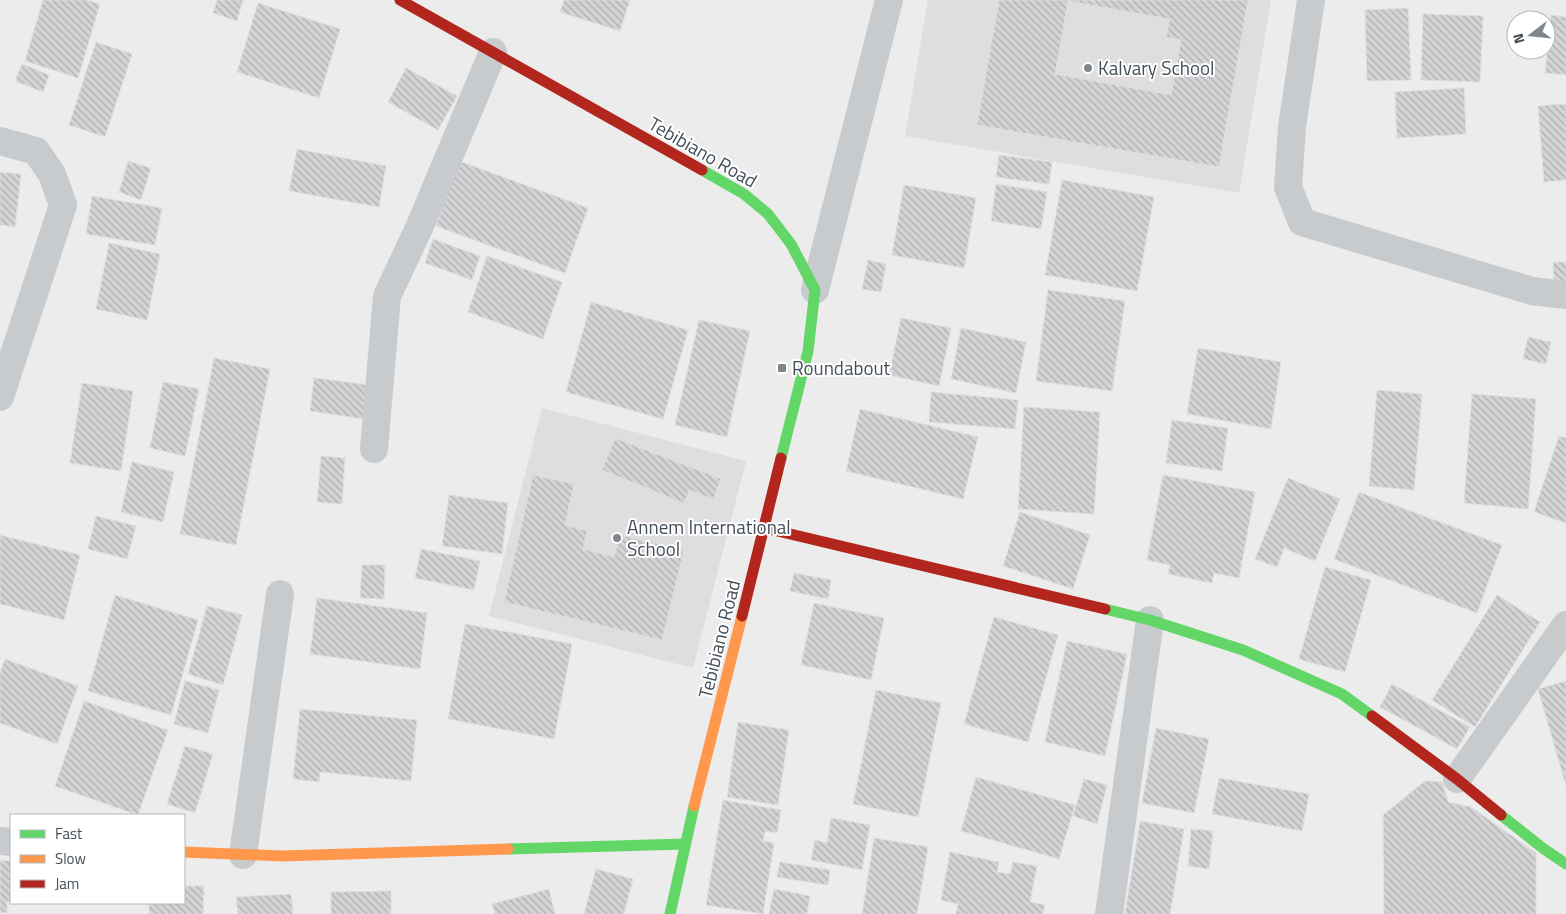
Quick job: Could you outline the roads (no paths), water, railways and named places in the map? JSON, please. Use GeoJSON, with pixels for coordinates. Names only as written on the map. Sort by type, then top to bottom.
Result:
{"type":"FeatureCollection","features":[{"type":"Feature","properties":{"kind":"street","name":"Tebibiano Road"},"geometry":{"type":"LineString","coordinates":[[400,0],[744,194],[768,214],[791,244],[815,290],[808,351],[685,844],[670,914]]}},
{"type":"Feature","properties":{"kind":"street"},"geometry":{"type":"LineString","coordinates":[[815,290],[889,0]]}},
{"type":"Feature","properties":{"kind":"street"},"geometry":{"type":"LineString","coordinates":[[1311,0],[1292,127],[1288,187],[1302,222],[1532,290],[1566,295]]}},
{"type":"Feature","properties":{"kind":"street"},"geometry":{"type":"LineString","coordinates":[[374,450],[387,296],[419,228],[493,52]]}},
{"type":"Feature","properties":{"kind":"street"},"geometry":{"type":"LineString","coordinates":[[0,141],[36,151],[52,174],[64,205],[0,397]]}},
{"type":"Feature","properties":{"kind":"street"},"geometry":{"type":"LineString","coordinates":[[765,528],[1150,620],[1243,650],[1342,694],[1457,779],[1544,849],[1566,864]]}},
{"type":"Feature","properties":{"kind":"street"},"geometry":{"type":"LineString","coordinates":[[243,854],[280,594]]}},
{"type":"Feature","properties":{"kind":"street"},"geometry":{"type":"LineString","coordinates":[[1109,914],[1150,620]]}},
{"type":"Feature","properties":{"kind":"street"},"geometry":{"type":"LineString","coordinates":[[1457,779],[1566,625]]}},
{"type":"Feature","properties":{"kind":"street"},"geometry":{"type":"LineString","coordinates":[[185,852],[282,856],[685,844]]}},
{"type":"Feature","properties":{"kind":"place","name":"Kalvary School"},"geometry":{"type":"Point","coordinates":[1088,68]}},
{"type":"Feature","properties":{"kind":"place","name":"Roundabout"},"geometry":{"type":"Point","coordinates":[782,368]}},
{"type":"Feature","properties":{"kind":"place","name":"Annem International School"},"geometry":{"type":"Point","coordinates":[617,538]}}]}
